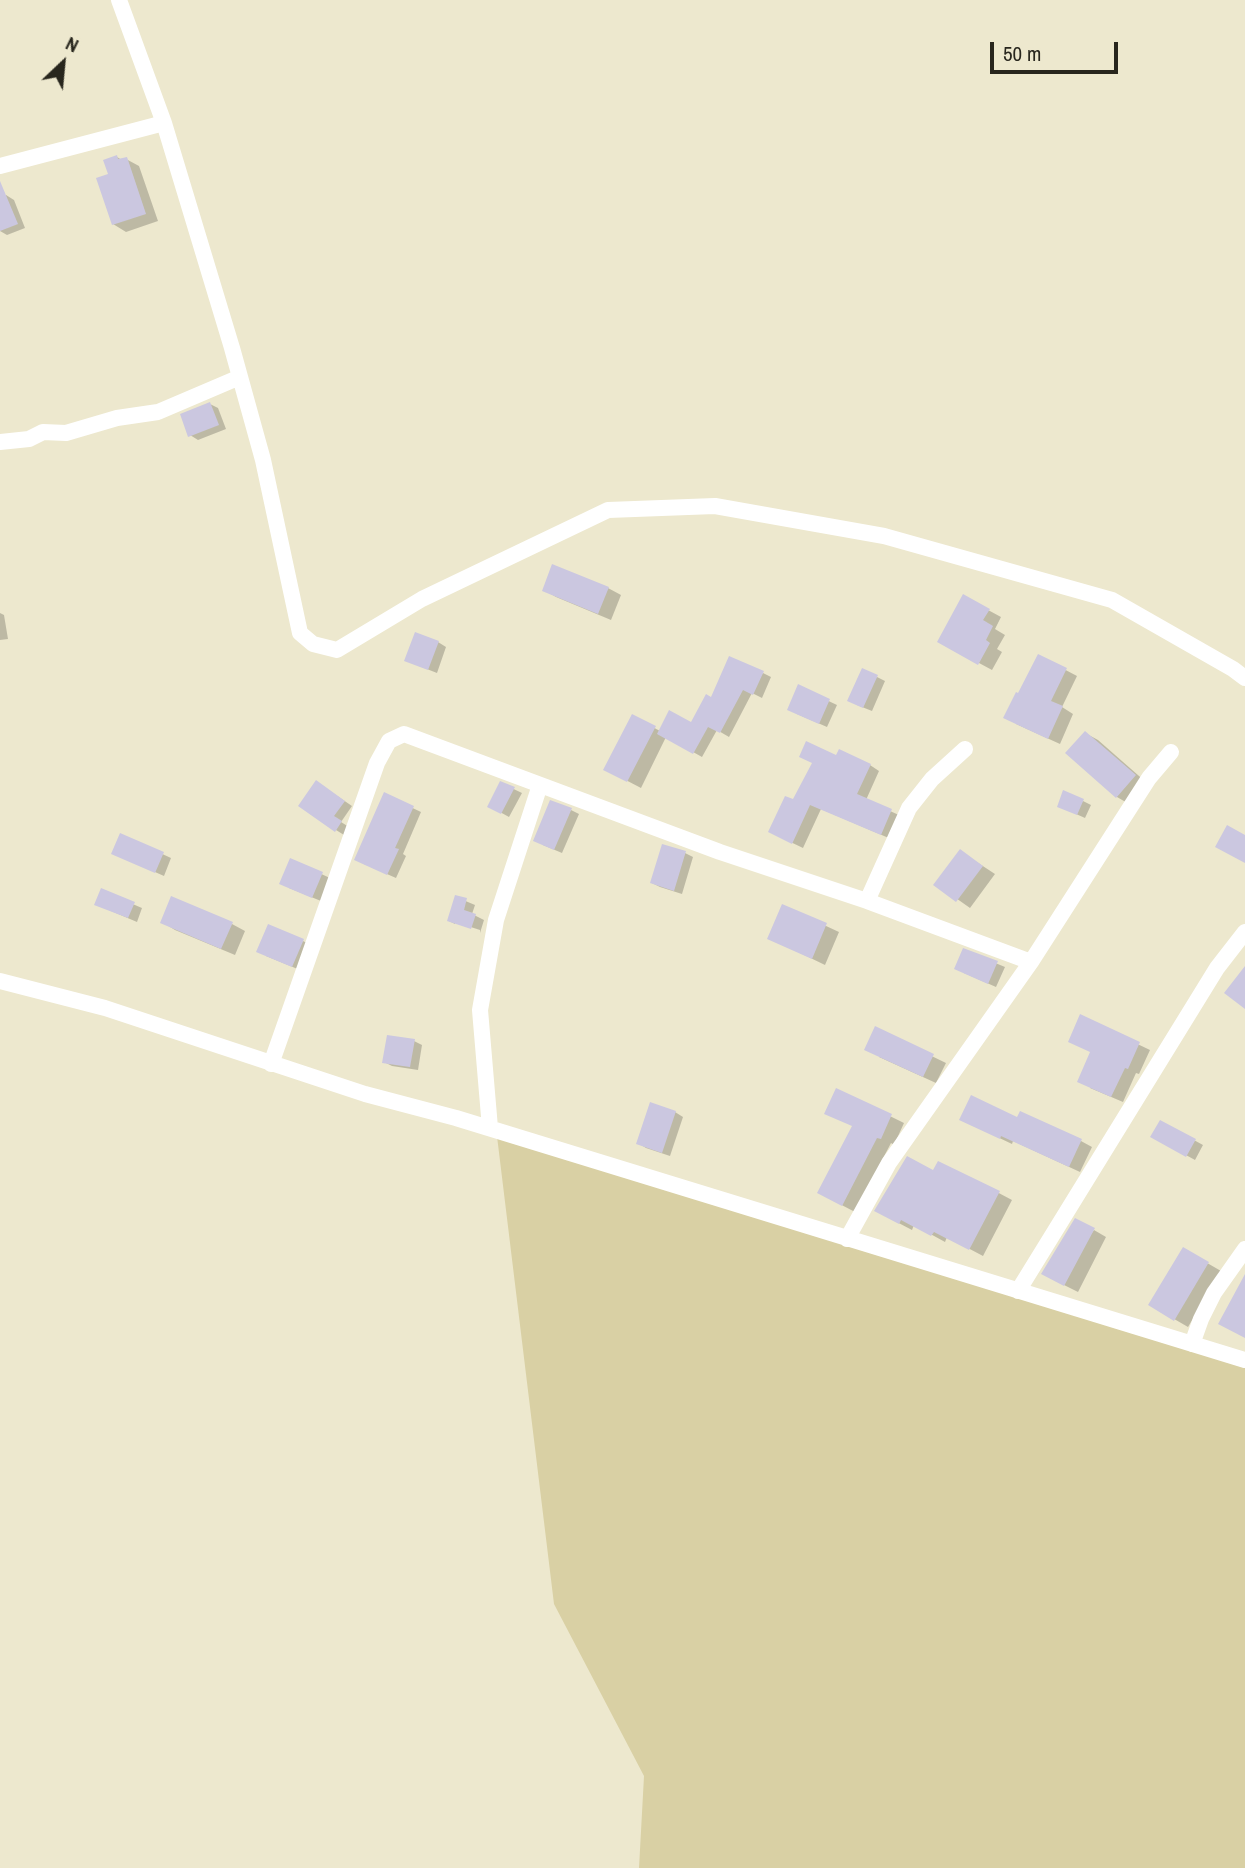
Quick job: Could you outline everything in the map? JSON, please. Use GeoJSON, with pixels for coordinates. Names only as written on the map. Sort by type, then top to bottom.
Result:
{"type":"FeatureCollection","features":[{"type":"Feature","properties":{"kind":"street"},"geometry":{"type":"LineString","coordinates":[[119,0],[164,123],[240,377],[263,460],[300,633],[313,644],[337,650],[422,599],[608,510],[715,506],[884,536],[1112,600],[1245,678]]}},
{"type":"Feature","properties":{"kind":"street"},"geometry":{"type":"LineString","coordinates":[[0,166],[164,123]]}},
{"type":"Feature","properties":{"kind":"street"},"geometry":{"type":"LineString","coordinates":[[0,442],[29,439],[43,432],[66,433],[117,418],[158,412],[240,377]]}},
{"type":"Feature","properties":{"kind":"street"},"geometry":{"type":"LineString","coordinates":[[271,1064],[377,763],[389,741],[404,734],[720,852],[867,901],[1031,962]]}},
{"type":"Feature","properties":{"kind":"street"},"geometry":{"type":"LineString","coordinates":[[867,901],[909,808],[932,779],[965,748]]}},
{"type":"Feature","properties":{"kind":"street"},"geometry":{"type":"LineString","coordinates":[[847,1239],[889,1163],[1031,962],[1149,778],[1171,752]]}},
{"type":"Feature","properties":{"kind":"street"},"geometry":{"type":"LineString","coordinates":[[490,1128],[480,1010],[496,919],[540,785]]}},
{"type":"Feature","properties":{"kind":"street"},"geometry":{"type":"LineString","coordinates":[[1018,1291],[1217,968],[1245,932]]}},
{"type":"Feature","properties":{"kind":"street"},"geometry":{"type":"LineString","coordinates":[[0,981],[105,1008],[365,1094],[490,1128],[1245,1360]]}},
{"type":"Feature","properties":{"kind":"street"},"geometry":{"type":"LineString","coordinates":[[1192,1344],[1214,1293],[1245,1249]]}},
{"type":"Feature","properties":{"kind":"shaded area"},"geometry":{"type":"Polygon","coordinates":[[[496,1128],[1245,1368],[1245,1868],[639,1868],[644,1776],[554,1604],[496,1128]]]}},
{"type":"Feature","properties":{"kind":"building"},"geometry":{"type":"Polygon","coordinates":[[[117,155],[118,159],[127,157],[146,214],[112,225],[96,178],[108,174],[103,160],[117,155]]]}},
{"type":"Feature","properties":{"kind":"building"},"geometry":{"type":"Polygon","coordinates":[[[0,181],[18,224],[0,231],[0,181]]]}},
{"type":"Feature","properties":{"kind":"building"},"geometry":{"type":"Polygon","coordinates":[[[210,402],[219,425],[188,437],[180,414],[210,402]]]}},
{"type":"Feature","properties":{"kind":"building"},"geometry":{"type":"Polygon","coordinates":[[[552,564],[609,587],[598,614],[542,591],[552,564]]]}},
{"type":"Feature","properties":{"kind":"building"},"geometry":{"type":"Polygon","coordinates":[[[963,594],[990,609],[983,620],[993,626],[986,640],[990,643],[978,665],[937,642],[963,594]]]}},
{"type":"Feature","properties":{"kind":"building"},"geometry":{"type":"Polygon","coordinates":[[[415,632],[439,641],[428,670],[404,661],[415,632]]]}},
{"type":"Feature","properties":{"kind":"building"},"geometry":{"type":"Polygon","coordinates":[[[1038,654],[1067,668],[1051,701],[1063,706],[1048,739],[1003,718],[1038,654]]]}},
{"type":"Feature","properties":{"kind":"building"},"geometry":{"type":"Polygon","coordinates":[[[729,656],[764,671],[753,695],[743,690],[720,733],[708,727],[693,754],[657,734],[669,710],[691,722],[706,694],[711,697],[729,656]]]}},
{"type":"Feature","properties":{"kind":"building"},"geometry":{"type":"Polygon","coordinates":[[[862,668],[878,675],[863,708],[847,701],[862,668]]]}},
{"type":"Feature","properties":{"kind":"building"},"geometry":{"type":"Polygon","coordinates":[[[798,684],[830,699],[819,724],[787,710],[798,684]]]}},
{"type":"Feature","properties":{"kind":"building"},"geometry":{"type":"Polygon","coordinates":[[[632,714],[656,726],[627,782],[603,770],[632,714]]]}},
{"type":"Feature","properties":{"kind":"building"},"geometry":{"type":"Polygon","coordinates":[[[1085,731],[1136,775],[1116,798],[1065,753],[1085,731]]]}},
{"type":"Feature","properties":{"kind":"building"},"geometry":{"type":"Polygon","coordinates":[[[806,741],[836,755],[839,749],[871,764],[857,794],[892,809],[881,835],[810,805],[792,844],[768,832],[785,796],[793,799],[812,763],[799,757],[806,741]]]}},
{"type":"Feature","properties":{"kind":"building"},"geometry":{"type":"Polygon","coordinates":[[[316,780],[345,801],[334,816],[342,821],[335,832],[298,806],[316,780]]]}},
{"type":"Feature","properties":{"kind":"building"},"geometry":{"type":"Polygon","coordinates":[[[500,781],[515,787],[501,814],[487,807],[500,781]]]}},
{"type":"Feature","properties":{"kind":"building"},"geometry":{"type":"Polygon","coordinates":[[[1063,790],[1084,799],[1077,815],[1057,807],[1063,790]]]}},
{"type":"Feature","properties":{"kind":"building"},"geometry":{"type":"Polygon","coordinates":[[[384,792],[414,806],[395,848],[399,849],[387,875],[354,860],[384,792]]]}},
{"type":"Feature","properties":{"kind":"building"},"geometry":{"type":"Polygon","coordinates":[[[550,800],[572,808],[554,850],[533,841],[550,800]]]}},
{"type":"Feature","properties":{"kind":"building"},"geometry":{"type":"Polygon","coordinates":[[[1227,825],[1245,835],[1245,863],[1215,847],[1227,825]]]}},
{"type":"Feature","properties":{"kind":"building"},"geometry":{"type":"Polygon","coordinates":[[[120,833],[164,852],[155,873],[111,854],[120,833]]]}},
{"type":"Feature","properties":{"kind":"building"},"geometry":{"type":"Polygon","coordinates":[[[662,844],[686,851],[674,891],[650,883],[662,844]]]}},
{"type":"Feature","properties":{"kind":"building"},"geometry":{"type":"Polygon","coordinates":[[[960,849],[983,866],[956,902],[933,885],[960,849]]]}},
{"type":"Feature","properties":{"kind":"building"},"geometry":{"type":"Polygon","coordinates":[[[290,858],[323,872],[312,898],[279,884],[290,858]]]}},
{"type":"Feature","properties":{"kind":"building"},"geometry":{"type":"Polygon","coordinates":[[[101,888],[135,902],[128,918],[94,905],[101,888]]]}},
{"type":"Feature","properties":{"kind":"building"},"geometry":{"type":"Polygon","coordinates":[[[455,895],[467,898],[464,910],[476,914],[471,929],[447,921],[455,895]]]}},
{"type":"Feature","properties":{"kind":"building"},"geometry":{"type":"Polygon","coordinates":[[[171,896],[233,922],[221,949],[160,923],[171,896]]]}},
{"type":"Feature","properties":{"kind":"building"},"geometry":{"type":"Polygon","coordinates":[[[782,904],[827,923],[812,959],[767,939],[782,904]]]}},
{"type":"Feature","properties":{"kind":"building"},"geometry":{"type":"Polygon","coordinates":[[[268,924],[304,939],[292,967],[256,952],[268,924]]]}},
{"type":"Feature","properties":{"kind":"building"},"geometry":{"type":"Polygon","coordinates":[[[963,948],[998,961],[988,984],[954,969],[963,948]]]}},
{"type":"Feature","properties":{"kind":"building"},"geometry":{"type":"Polygon","coordinates":[[[1245,966],[1245,1009],[1224,993],[1245,966]]]}},
{"type":"Feature","properties":{"kind":"building"},"geometry":{"type":"Polygon","coordinates":[[[1080,1014],[1140,1042],[1111,1097],[1077,1082],[1090,1052],[1068,1042],[1080,1014]]]}},
{"type":"Feature","properties":{"kind":"building"},"geometry":{"type":"Polygon","coordinates":[[[875,1026],[934,1054],[923,1077],[864,1050],[875,1026]]]}},
{"type":"Feature","properties":{"kind":"building"},"geometry":{"type":"Polygon","coordinates":[[[387,1035],[415,1039],[410,1067],[382,1063],[387,1035]]]}},
{"type":"Feature","properties":{"kind":"building"},"geometry":{"type":"Polygon","coordinates":[[[836,1088],[892,1114],[881,1139],[877,1138],[842,1206],[817,1193],[852,1126],[824,1114],[836,1088]]]}},
{"type":"Feature","properties":{"kind":"building"},"geometry":{"type":"Polygon","coordinates":[[[971,1095],[1017,1117],[1020,1111],[1082,1139],[1069,1167],[959,1120],[971,1095]]]}},
{"type":"Feature","properties":{"kind":"building"},"geometry":{"type":"Polygon","coordinates":[[[650,1102],[676,1111],[662,1153],[636,1144],[650,1102]]]}},
{"type":"Feature","properties":{"kind":"building"},"geometry":{"type":"Polygon","coordinates":[[[1160,1120],[1196,1139],[1186,1157],[1150,1137],[1160,1120]]]}},
{"type":"Feature","properties":{"kind":"building"},"geometry":{"type":"Polygon","coordinates":[[[907,1156],[933,1170],[938,1161],[1000,1191],[969,1250],[934,1232],[931,1236],[901,1220],[899,1224],[874,1211],[907,1156]]]}},
{"type":"Feature","properties":{"kind":"building"},"geometry":{"type":"Polygon","coordinates":[[[1075,1218],[1095,1228],[1064,1286],[1041,1274],[1075,1218]]]}},
{"type":"Feature","properties":{"kind":"building"},"geometry":{"type":"Polygon","coordinates":[[[1183,1247],[1209,1262],[1174,1321],[1148,1305],[1183,1247]]]}},
{"type":"Feature","properties":{"kind":"building"},"geometry":{"type":"Polygon","coordinates":[[[1245,1274],[1245,1338],[1218,1324],[1245,1274]]]}}]}
